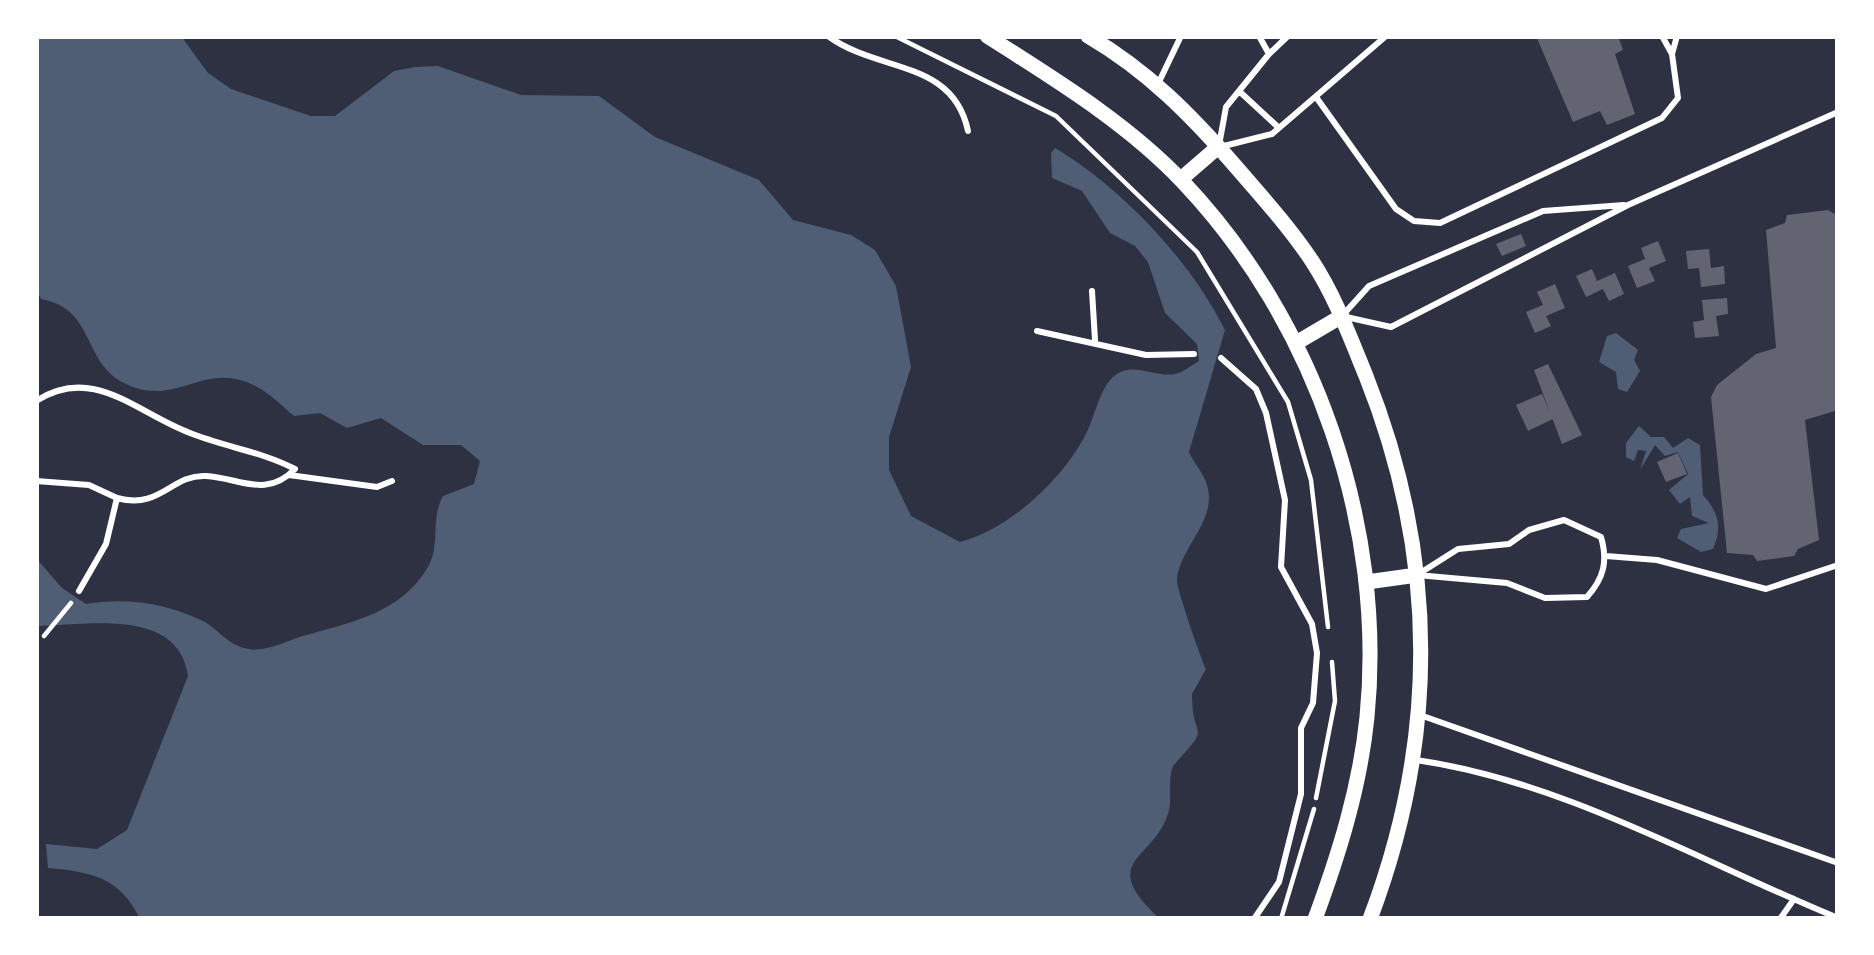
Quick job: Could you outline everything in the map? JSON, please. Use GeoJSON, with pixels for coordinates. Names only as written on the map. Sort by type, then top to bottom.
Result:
{"type":"FeatureCollection","features":[{"type":"Feature","properties":{"kind":"street"},"geometry":{"type":"LineString","coordinates":[[987,36],[1121,124],[1181,179],[1251,268],[1296,343],[1333,436],[1366,582],[1364,733],[1351,812],[1316,919]]}},
{"type":"Feature","properties":{"kind":"street"},"geometry":{"type":"LineString","coordinates":[[1088,36],[1158,84],[1222,151],[1312,262],[1342,316],[1391,438],[1418,575],[1420,715],[1393,858],[1370,919]]}},
{"type":"Feature","properties":{"kind":"street"},"geometry":{"type":"LineString","coordinates":[[1181,179],[1222,151]]}},
{"type":"Feature","properties":{"kind":"street"},"geometry":{"type":"LineString","coordinates":[[1296,343],[1342,316]]}},
{"type":"Feature","properties":{"kind":"street"},"geometry":{"type":"LineString","coordinates":[[1366,582],[1418,575]]}},
{"type":"Feature","properties":{"kind":"lane"},"geometry":{"type":"LineString","coordinates":[[829,36],[860,55],[934,77],[964,109],[968,131]]}},
{"type":"Feature","properties":{"kind":"lane"},"geometry":{"type":"LineString","coordinates":[[1158,84],[1181,36]]}},
{"type":"Feature","properties":{"kind":"lane"},"geometry":{"type":"LineString","coordinates":[[1259,36],[1269,54]]}},
{"type":"Feature","properties":{"kind":"lane"},"geometry":{"type":"LineString","coordinates":[[1288,36],[1226,107],[1222,151],[1279,128],[1386,36]]}},
{"type":"Feature","properties":{"kind":"lane"},"geometry":{"type":"LineString","coordinates":[[1316,97],[1396,209],[1414,221],[1440,223],[1662,118],[1678,98],[1672,54],[1662,36]]}},
{"type":"Feature","properties":{"kind":"lane"},"geometry":{"type":"LineString","coordinates":[[1672,54],[1677,36]]}},
{"type":"Feature","properties":{"kind":"lane"},"geometry":{"type":"LineString","coordinates":[[1239,92],[1279,128]]}},
{"type":"Feature","properties":{"kind":"lane"},"geometry":{"type":"LineString","coordinates":[[1342,316],[1390,327],[1628,205],[1838,112]]}},
{"type":"Feature","properties":{"kind":"lane"},"geometry":{"type":"LineString","coordinates":[[1342,316],[1370,286],[1544,212],[1628,205]]}},
{"type":"Feature","properties":{"kind":"lane"},"geometry":{"type":"LineString","coordinates":[[1092,291],[1095,340]]}},
{"type":"Feature","properties":{"kind":"lane"},"geometry":{"type":"LineString","coordinates":[[1037,332],[1095,340],[1146,355],[1194,354]]}},
{"type":"Feature","properties":{"kind":"lane"},"geometry":{"type":"LineString","coordinates":[[1220,358],[1256,389],[1266,413],[1285,500],[1281,567],[1312,624],[1318,665],[1313,703],[1301,728],[1301,794],[1286,860],[1279,883],[1254,919]]}},
{"type":"Feature","properties":{"kind":"lane"},"geometry":{"type":"LineString","coordinates":[[36,401],[68,387],[94,386],[192,434],[259,451],[295,469],[264,486],[236,485],[208,476],[187,479],[157,500],[117,499],[89,485],[36,481]]}},
{"type":"Feature","properties":{"kind":"lane"},"geometry":{"type":"LineString","coordinates":[[289,475],[377,488],[392,481]]}},
{"type":"Feature","properties":{"kind":"lane"},"geometry":{"type":"LineString","coordinates":[[79,591],[117,518],[117,499]]}},
{"type":"Feature","properties":{"kind":"lane"},"geometry":{"type":"LineString","coordinates":[[1564,520],[1601,537],[1606,556],[1599,584],[1587,597],[1566,600],[1507,583],[1418,575],[1458,549],[1509,544],[1529,530],[1564,520]]}},
{"type":"Feature","properties":{"kind":"lane"},"geometry":{"type":"LineString","coordinates":[[1606,556],[1657,560],[1766,589],[1838,565]]}},
{"type":"Feature","properties":{"kind":"lane"},"geometry":{"type":"LineString","coordinates":[[1420,715],[1838,863]]}},
{"type":"Feature","properties":{"kind":"lane"},"geometry":{"type":"LineString","coordinates":[[1415,759],[1468,767],[1528,788],[1838,918]]}},
{"type":"Feature","properties":{"kind":"lane"},"geometry":{"type":"LineString","coordinates":[[1780,919],[1794,899]]}},
{"type":"Feature","properties":{"kind":"path"},"geometry":{"type":"LineString","coordinates":[[895,36],[1056,116],[1197,252],[1288,402],[1311,480],[1328,630]]}},
{"type":"Feature","properties":{"kind":"path"},"geometry":{"type":"LineString","coordinates":[[44,636],[79,591]]}},
{"type":"Feature","properties":{"kind":"path"},"geometry":{"type":"LineString","coordinates":[[1281,919],[1329,753],[1335,701],[1331,654]]}},
{"type":"Feature","properties":{"kind":"water"},"geometry":{"type":"Polygon","coordinates":[[[36,36],[181,36],[208,73],[231,89],[311,116],[335,116],[394,71],[415,67],[438,66],[521,95],[599,96],[655,137],[759,180],[793,220],[851,235],[875,250],[896,286],[911,367],[889,437],[889,470],[911,516],[960,542],[1015,515],[1048,486],[1075,453],[1112,378],[1134,369],[1175,374],[1199,361],[1197,344],[1165,313],[1148,262],[1135,246],[1110,233],[1082,191],[1052,178],[1051,153],[1055,148],[1105,183],[1173,252],[1225,330],[1189,452],[1207,485],[1207,511],[1177,581],[1206,669],[1192,694],[1198,732],[1173,766],[1168,814],[1161,830],[1130,872],[1141,899],[1160,919],[140,919],[123,894],[103,879],[48,868],[46,844],[97,849],[127,830],[188,676],[181,654],[168,639],[149,630],[104,623],[36,626],[36,558],[62,588],[86,604],[116,601],[160,606],[203,621],[242,647],[269,648],[356,620],[403,596],[432,558],[443,496],[474,484],[480,461],[461,445],[423,445],[381,418],[347,428],[320,413],[294,416],[262,390],[240,380],[211,379],[155,391],[139,389],[109,373],[71,313],[41,299],[36,288],[36,36]]]}},
{"type":"Feature","properties":{"kind":"water"},"geometry":{"type":"Polygon","coordinates":[[[1616,333],[1638,350],[1634,360],[1640,371],[1627,392],[1618,389],[1616,372],[1599,362],[1607,336],[1616,333]]]}},
{"type":"Feature","properties":{"kind":"water"},"geometry":{"type":"Polygon","coordinates":[[[1639,426],[1651,437],[1664,437],[1673,448],[1688,438],[1700,445],[1703,495],[1717,520],[1713,549],[1701,552],[1677,538],[1681,529],[1709,523],[1692,516],[1690,497],[1680,504],[1669,490],[1688,474],[1678,452],[1665,456],[1655,445],[1640,470],[1646,451],[1638,450],[1634,461],[1626,457],[1626,443],[1639,426]]]}},
{"type":"Feature","properties":{"kind":"building"},"geometry":{"type":"Polygon","coordinates":[[[1536,36],[1618,36],[1623,50],[1615,54],[1635,114],[1607,125],[1600,111],[1573,122],[1536,36]]]}},
{"type":"Feature","properties":{"kind":"building"},"geometry":{"type":"Polygon","coordinates":[[[1828,210],[1838,216],[1838,410],[1805,420],[1819,540],[1798,549],[1794,556],[1757,561],[1753,555],[1727,553],[1711,397],[1717,385],[1756,354],[1776,348],[1766,230],[1785,223],[1787,215],[1828,210]]]}},
{"type":"Feature","properties":{"kind":"building"},"geometry":{"type":"Polygon","coordinates":[[[1521,234],[1526,246],[1502,256],[1496,244],[1521,234]]]}},
{"type":"Feature","properties":{"kind":"building"},"geometry":{"type":"Polygon","coordinates":[[[1658,241],[1666,261],[1649,268],[1655,281],[1637,288],[1628,266],[1645,259],[1641,248],[1658,241]]]}},
{"type":"Feature","properties":{"kind":"building"},"geometry":{"type":"Polygon","coordinates":[[[1709,249],[1711,268],[1724,266],[1725,284],[1701,287],[1699,268],[1688,269],[1686,251],[1709,249]]]}},
{"type":"Feature","properties":{"kind":"building"},"geometry":{"type":"Polygon","coordinates":[[[1592,269],[1597,281],[1615,273],[1624,294],[1609,301],[1603,289],[1586,297],[1576,276],[1592,269]]]}},
{"type":"Feature","properties":{"kind":"building"},"geometry":{"type":"Polygon","coordinates":[[[1555,284],[1565,308],[1546,316],[1551,326],[1535,333],[1526,312],[1543,305],[1537,292],[1555,284]]]}},
{"type":"Feature","properties":{"kind":"building"},"geometry":{"type":"Polygon","coordinates":[[[1727,298],[1728,314],[1716,316],[1719,336],[1695,338],[1693,322],[1704,320],[1702,300],[1727,298]]]}},
{"type":"Feature","properties":{"kind":"building"},"geometry":{"type":"Polygon","coordinates":[[[1548,364],[1582,435],[1562,444],[1534,370],[1548,364]]]}},
{"type":"Feature","properties":{"kind":"building"},"geometry":{"type":"Polygon","coordinates":[[[1542,394],[1553,419],[1528,431],[1516,405],[1542,394]]]}},
{"type":"Feature","properties":{"kind":"building"},"geometry":{"type":"Polygon","coordinates":[[[1678,453],[1687,474],[1666,482],[1657,462],[1678,453]]]}}]}
